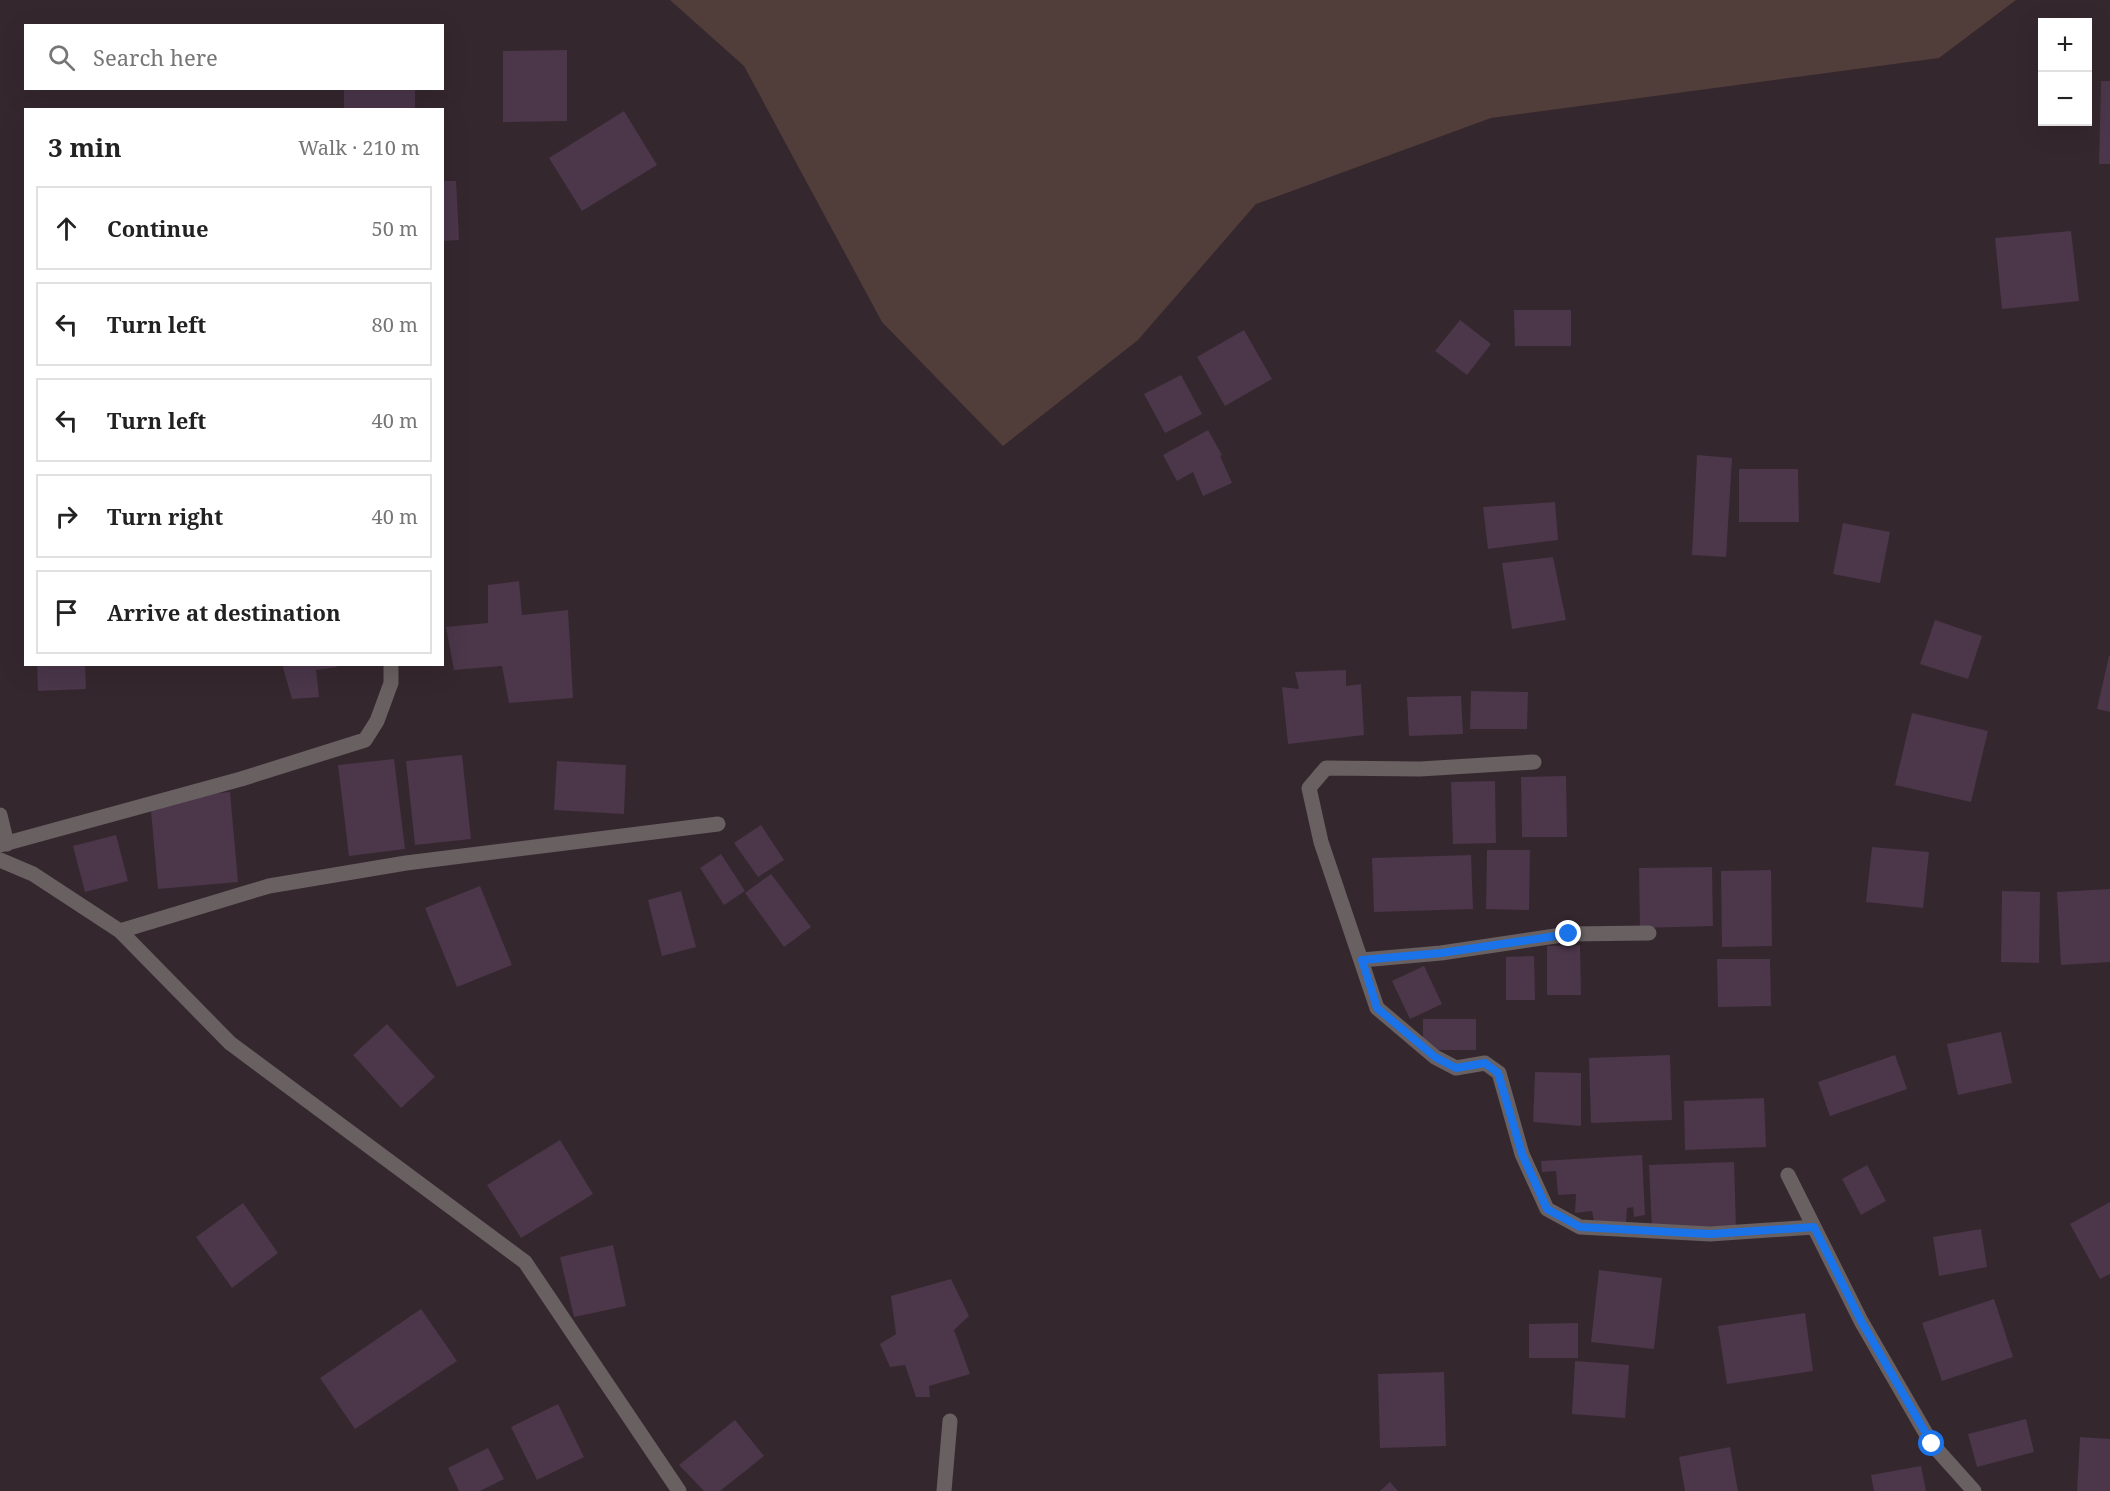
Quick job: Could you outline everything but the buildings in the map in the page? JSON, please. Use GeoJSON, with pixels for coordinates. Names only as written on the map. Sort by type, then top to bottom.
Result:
{"type":"FeatureCollection","features":[{"type":"Feature","properties":{"kind":"street"},"geometry":{"type":"LineString","coordinates":[[0,815],[3,845],[241,779],[365,740],[377,721],[391,683],[391,666]]}},
{"type":"Feature","properties":{"kind":"street"},"geometry":{"type":"LineString","coordinates":[[1534,762],[1420,768],[1326,768],[1309,788],[1321,842],[1377,1008],[1435,1057],[1456,1068],[1485,1063],[1498,1073],[1522,1154],[1547,1209],[1580,1227],[1710,1234],[1814,1227]]}},
{"type":"Feature","properties":{"kind":"street"},"geometry":{"type":"LineString","coordinates":[[120,931],[269,886],[406,863],[718,824]]}},
{"type":"Feature","properties":{"kind":"street"},"geometry":{"type":"LineString","coordinates":[[0,860],[33,874],[120,931],[230,1043],[525,1262],[679,1491]]}},
{"type":"Feature","properties":{"kind":"street"},"geometry":{"type":"LineString","coordinates":[[1362,960],[1441,953],[1569,934],[1649,933]]}},
{"type":"Feature","properties":{"kind":"street"},"geometry":{"type":"LineString","coordinates":[[1788,1175],[1861,1321],[1932,1444],[1974,1491]]}},
{"type":"Feature","properties":{"kind":"street"},"geometry":{"type":"LineString","coordinates":[[944,1491],[950,1421]]}},
{"type":"Feature","properties":{"kind":"shaded area"},"geometry":{"type":"Polygon","coordinates":[[[670,0],[2016,0],[1939,58],[1491,118],[1256,204],[1138,340],[1003,446],[882,322],[744,66],[670,0]]]}},
{"type":"Feature","properties":{"kind":"route"},"geometry":{"type":"LineString","coordinates":[[1569,934],[1441,953],[1362,960],[1377,1008],[1435,1057],[1456,1068],[1485,1063],[1498,1073],[1522,1154],[1547,1209],[1580,1227],[1710,1234],[1814,1227],[1861,1321],[1932,1444]]}}]}
